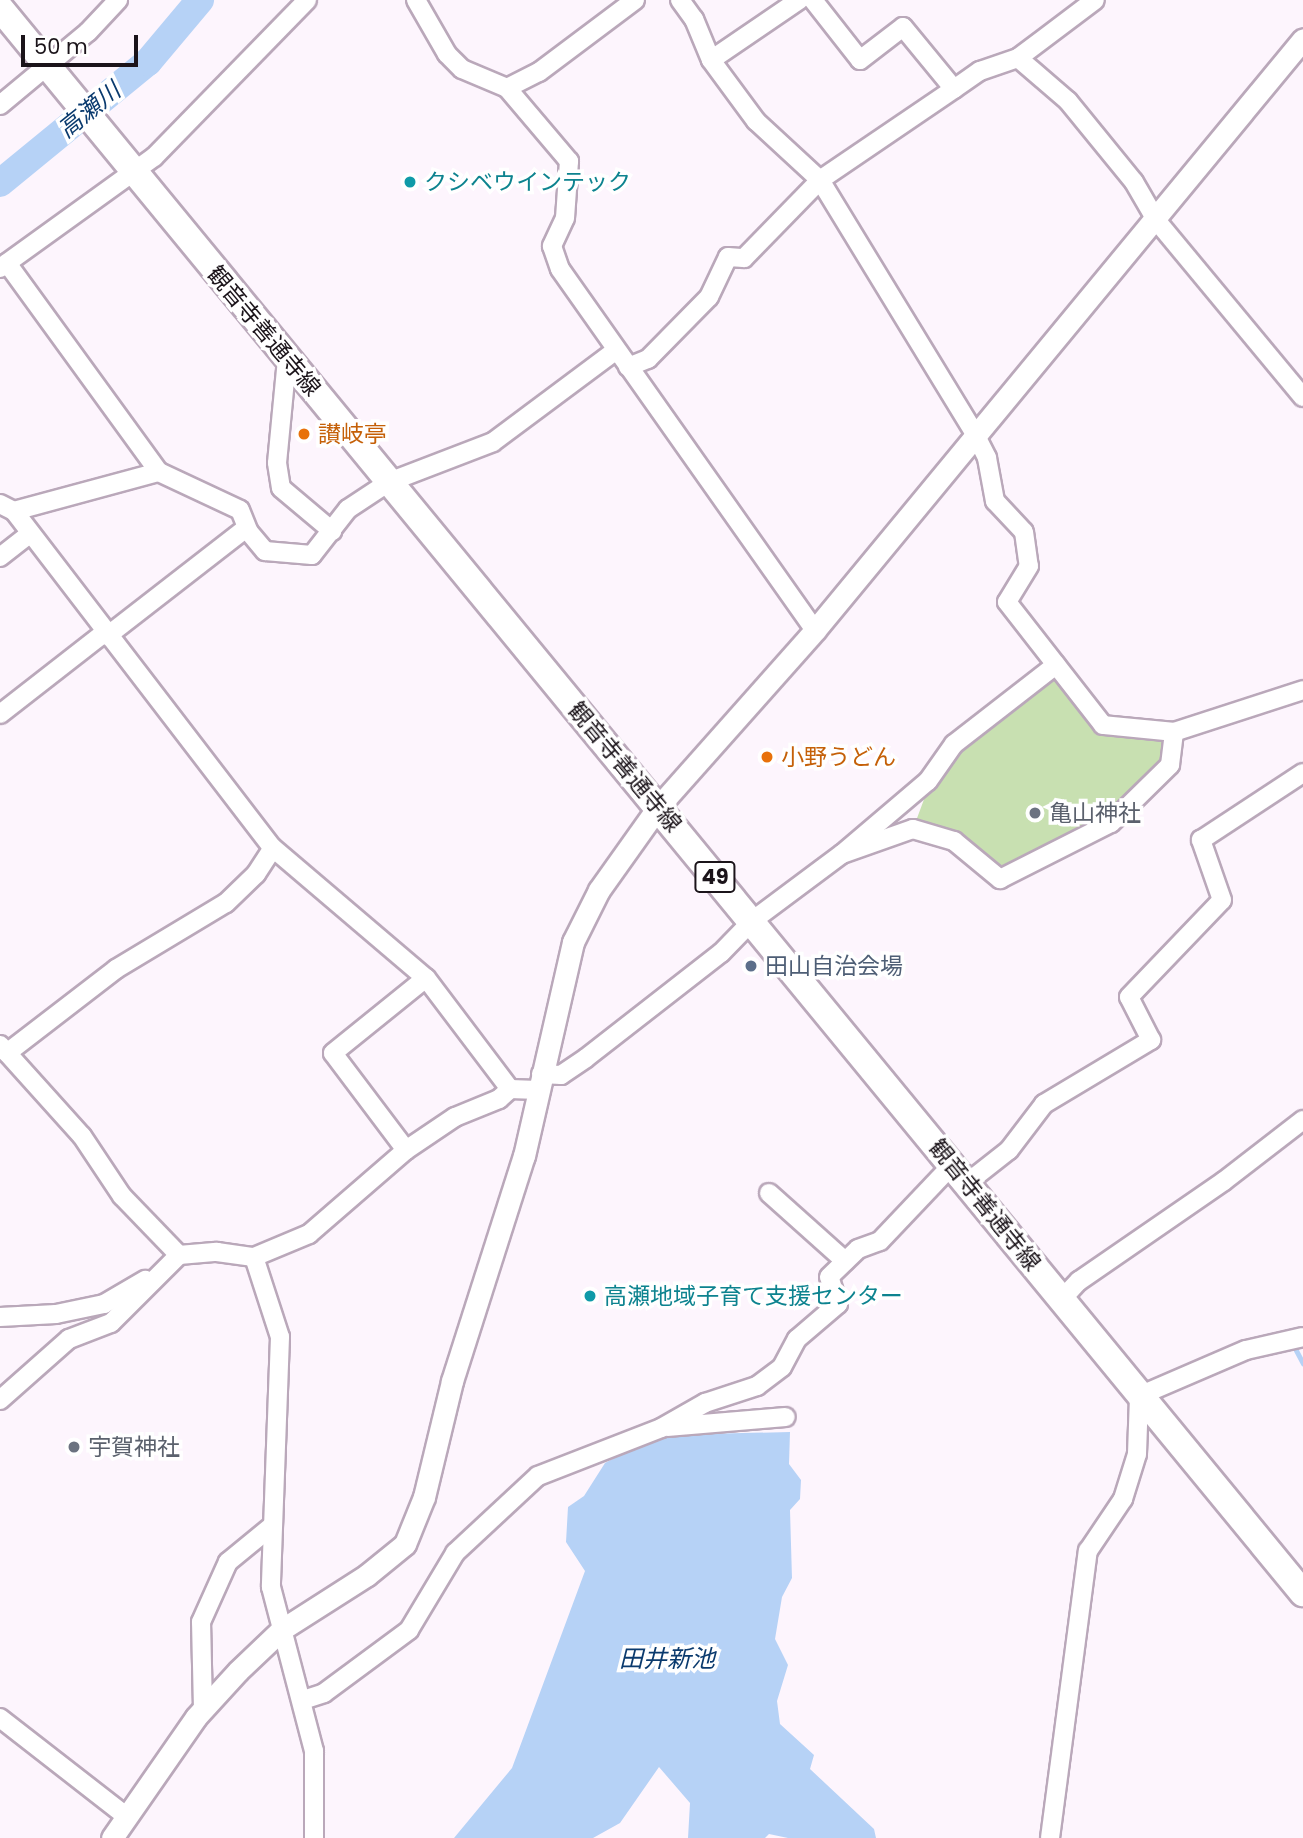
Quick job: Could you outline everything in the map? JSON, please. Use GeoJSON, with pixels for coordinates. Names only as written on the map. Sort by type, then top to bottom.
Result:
{"type":"FeatureCollection","features":[{"type":"Feature","properties":{"kind":"main road","name":"観音寺善通寺線"},"geometry":{"type":"LineString","coordinates":[[3,18],[48,67],[1303,1592]]}},
{"type":"Feature","properties":{"kind":"street"},"geometry":{"type":"LineString","coordinates":[[0,105],[48,67],[118,0]]}},
{"type":"Feature","properties":{"kind":"street"},"geometry":{"type":"LineString","coordinates":[[307,0],[154,157],[129,167],[3,266],[159,472],[240,510],[246,528],[265,551],[312,555],[348,509],[389,482],[494,442],[615,351]]}},
{"type":"Feature","properties":{"kind":"street"},"geometry":{"type":"LineString","coordinates":[[416,0],[447,54],[462,69],[507,89],[569,160],[565,218],[552,246],[560,269],[615,351],[815,630]]}},
{"type":"Feature","properties":{"kind":"street"},"geometry":{"type":"LineString","coordinates":[[507,89],[539,72],[635,0]]}},
{"type":"Feature","properties":{"kind":"street"},"geometry":{"type":"LineString","coordinates":[[680,0],[694,19],[711,60],[756,121],[820,180],[975,434],[987,458],[995,500],[1024,532],[1029,566],[1007,602],[1103,725],[1174,732],[1303,690]]}},
{"type":"Feature","properties":{"kind":"street"},"geometry":{"type":"LineString","coordinates":[[711,60],[799,0]]}},
{"type":"Feature","properties":{"kind":"street"},"geometry":{"type":"LineString","coordinates":[[813,0],[860,60],[903,27],[954,89]]}},
{"type":"Feature","properties":{"kind":"street"},"geometry":{"type":"LineString","coordinates":[[628,367],[648,359],[709,296],[728,257],[744,258],[820,180],[980,71],[1018,58],[1095,0]]}},
{"type":"Feature","properties":{"kind":"street"},"geometry":{"type":"LineString","coordinates":[[112,1838],[203,1709],[281,1630],[367,1575],[405,1544],[424,1497],[452,1381],[490,1272],[540,1082],[573,942],[599,890],[658,807],[815,630],[1303,39]]}},
{"type":"Feature","properties":{"kind":"street"},"geometry":{"type":"LineString","coordinates":[[1018,58],[1068,100],[1135,182],[1156,220],[1303,397]]}},
{"type":"Feature","properties":{"kind":"street"},"geometry":{"type":"LineString","coordinates":[[287,359],[277,463],[281,488],[332,531]]}},
{"type":"Feature","properties":{"kind":"street"},"geometry":{"type":"LineString","coordinates":[[159,472],[7,507],[273,848],[426,978],[510,1089]]}},
{"type":"Feature","properties":{"kind":"street"},"geometry":{"type":"LineString","coordinates":[[0,714],[246,528]]}},
{"type":"Feature","properties":{"kind":"street"},"geometry":{"type":"LineString","coordinates":[[0,557],[29,534]]}},
{"type":"Feature","properties":{"kind":"street"},"geometry":{"type":"LineString","coordinates":[[0,1400],[69,1339],[111,1323],[179,1255],[217,1252],[254,1257],[309,1234],[405,1150],[510,1089],[561,1074],[586,1058],[721,953],[751,921],[842,854],[928,781],[954,744],[1056,665]]}},
{"type":"Feature","properties":{"kind":"street"},"geometry":{"type":"LineString","coordinates":[[842,854],[912,829],[954,841],[1000,879],[1111,823],[1170,765],[1174,732]]}},
{"type":"Feature","properties":{"kind":"street"},"geometry":{"type":"LineString","coordinates":[[303,1700],[335,1686],[409,1630],[455,1553],[538,1476],[661,1428],[705,1403],[757,1386],[782,1367],[797,1339],[838,1304],[828,1278],[858,1249],[880,1241],[959,1174],[1009,1150],[1044,1104],[1151,1040],[1129,997],[1222,900],[1201,840],[1303,773]]}},
{"type":"Feature","properties":{"kind":"street"},"geometry":{"type":"LineString","coordinates":[[179,1255],[122,1196],[82,1136],[3,1049],[116,969],[226,903],[256,874],[273,848]]}},
{"type":"Feature","properties":{"kind":"street"},"geometry":{"type":"LineString","coordinates":[[405,1150],[333,1054],[426,978]]}},
{"type":"Feature","properties":{"kind":"street"},"geometry":{"type":"LineString","coordinates":[[1062,1299],[1079,1280],[1216,1187],[1303,1120]]}},
{"type":"Feature","properties":{"kind":"street"},"geometry":{"type":"LineString","coordinates":[[769,1192],[845,1261]]}},
{"type":"Feature","properties":{"kind":"street"},"geometry":{"type":"LineString","coordinates":[[254,1257],[280,1336],[271,1587],[303,1700],[314,1751],[314,1838]]}},
{"type":"Feature","properties":{"kind":"street"},"geometry":{"type":"LineString","coordinates":[[0,1317],[57,1314],[104,1304],[160,1272]]}},
{"type":"Feature","properties":{"kind":"street"},"geometry":{"type":"LineString","coordinates":[[1050,1838],[1088,1551],[1123,1499],[1137,1454],[1139,1396],[1246,1350],[1303,1338]]}},
{"type":"Feature","properties":{"kind":"street"},"geometry":{"type":"LineString","coordinates":[[661,1428],[786,1417]]}},
{"type":"Feature","properties":{"kind":"street"},"geometry":{"type":"LineString","coordinates":[[203,1709],[201,1622],[228,1562],[273,1525]]}},
{"type":"Feature","properties":{"kind":"street"},"geometry":{"type":"LineString","coordinates":[[0,1718],[127,1817]]}},
{"type":"Feature","properties":{"kind":"green space"},"geometry":{"type":"Polygon","coordinates":[[[1056,665],[1103,725],[1174,732],[1170,765],[1111,823],[1000,879],[954,841],[913,829],[939,759],[1056,665]]]}},
{"type":"Feature","properties":{"kind":"water","name":"田井新池"},"geometry":{"type":"Polygon","coordinates":[[[790,1432],[789,1464],[801,1480],[800,1499],[790,1510],[792,1578],[782,1597],[775,1639],[788,1665],[777,1701],[780,1724],[814,1755],[810,1769],[874,1829],[876,1838],[788,1838],[769,1834],[765,1838],[688,1838],[690,1803],[659,1767],[620,1823],[593,1838],[454,1838],[512,1768],[585,1571],[566,1542],[568,1507],[584,1496],[605,1463],[658,1435],[790,1432]]]}},
{"type":"Feature","properties":{"kind":"waterway","name":"高瀬川"},"geometry":{"type":"LineString","coordinates":[[0,183],[148,62],[200,0]]}},
{"type":"Feature","properties":{"kind":"waterway"},"geometry":{"type":"LineString","coordinates":[[1292,1342],[1303,1363]]}},
{"type":"Feature","properties":{"kind":"place","name":"クシベウインテック"},"geometry":{"type":"Point","coordinates":[410,182]}},
{"type":"Feature","properties":{"kind":"place","name":"讃岐亭"},"geometry":{"type":"Point","coordinates":[304,434]}},
{"type":"Feature","properties":{"kind":"place","name":"小野うどん"},"geometry":{"type":"Point","coordinates":[767,757]}},
{"type":"Feature","properties":{"kind":"place","name":"亀山神社"},"geometry":{"type":"Point","coordinates":[1035,813]}},
{"type":"Feature","properties":{"kind":"place","name":"田山自治会場"},"geometry":{"type":"Point","coordinates":[751,966]}},
{"type":"Feature","properties":{"kind":"place","name":"高瀬地域子育て支援センター"},"geometry":{"type":"Point","coordinates":[590,1296]}},
{"type":"Feature","properties":{"kind":"place","name":"宇賀神社"},"geometry":{"type":"Point","coordinates":[74,1447]}}]}
